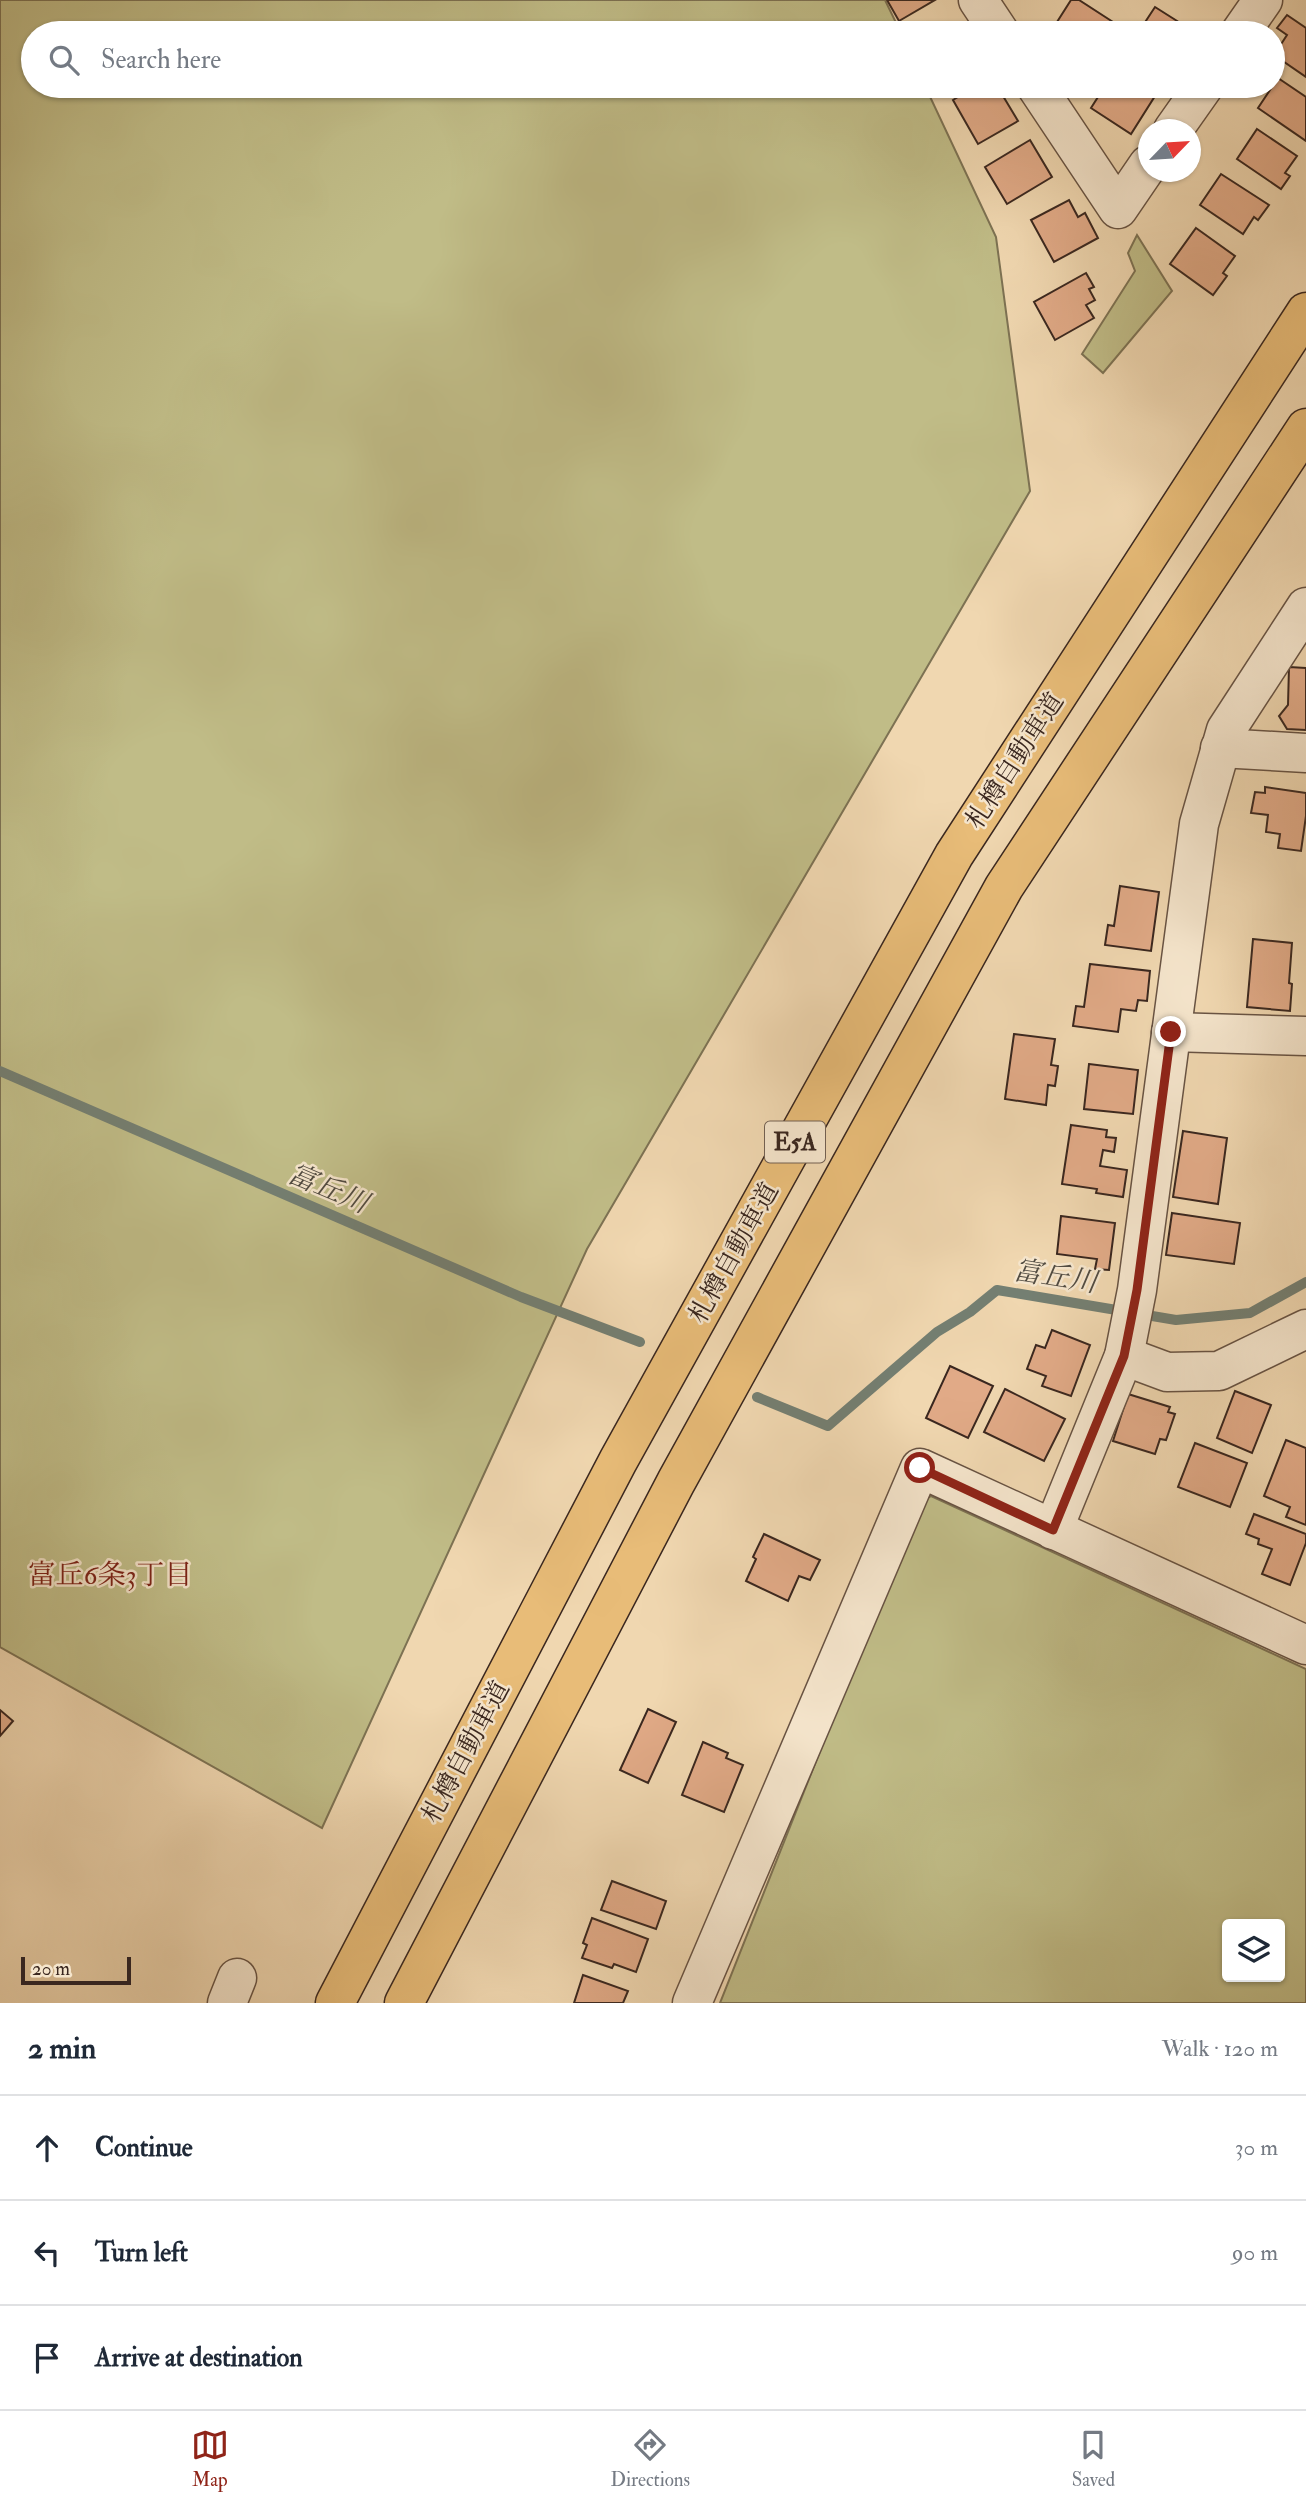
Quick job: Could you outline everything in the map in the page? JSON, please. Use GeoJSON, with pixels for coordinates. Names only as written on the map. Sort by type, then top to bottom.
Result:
{"type":"FeatureCollection","features":[{"type":"Feature","properties":{"kind":"highway","name":"札樽自動車道"},"geometry":{"type":"LineString","coordinates":[[335,2003],[618,1461],[954,855],[1306,312]]}},
{"type":"Feature","properties":{"kind":"highway","name":"E5A"},"geometry":{"type":"LineString","coordinates":[[404,2003],[676,1482],[1004,887],[1306,428]]}},
{"type":"Feature","properties":{"kind":"street"},"geometry":{"type":"LineString","coordinates":[[1248,21],[1263,0]]}},
{"type":"Feature","properties":{"kind":"street"},"geometry":{"type":"LineString","coordinates":[[1044,98],[1118,209],[1138,181]]}},
{"type":"Feature","properties":{"kind":"street"},"geometry":{"type":"LineString","coordinates":[[1180,119],[1195,98]]}},
{"type":"Feature","properties":{"kind":"street"},"geometry":{"type":"LineString","coordinates":[[1053,1530],[1125,1348],[1137,1290],[1199,824],[1226,730],[1306,607]]}},
{"type":"Feature","properties":{"kind":"street"},"geometry":{"type":"LineString","coordinates":[[1220,748],[1306,753]]}},
{"type":"Feature","properties":{"kind":"street"},"geometry":{"type":"LineString","coordinates":[[1171,1032],[1306,1036]]}},
{"type":"Feature","properties":{"kind":"street"},"geometry":{"type":"LineString","coordinates":[[1125,1348],[1167,1372],[1219,1371],[1306,1329]]}},
{"type":"Feature","properties":{"kind":"street"},"geometry":{"type":"LineString","coordinates":[[692,2003],[920,1468],[1053,1530],[1304,1639]]}},
{"type":"Feature","properties":{"kind":"shaded area"},"geometry":{"type":"Polygon","coordinates":[[[0,0],[885,0],[895,21],[21,21],[21,98],[931,98],[996,237],[1030,491],[587,1249],[322,1828],[0,1647],[0,0]]]}},
{"type":"Feature","properties":{"kind":"shaded area"},"geometry":{"type":"Polygon","coordinates":[[[1137,235],[1172,291],[1103,373],[1082,354],[1135,271],[1128,253],[1137,235]]]}},
{"type":"Feature","properties":{"kind":"shaded area"},"geometry":{"type":"Polygon","coordinates":[[[931,1496],[1306,1669],[1306,2003],[720,2003],[919,1502],[931,1496]]]}},
{"type":"Feature","properties":{"kind":"building"},"geometry":{"type":"Polygon","coordinates":[[[887,0],[935,0],[899,21],[887,0]]]}},
{"type":"Feature","properties":{"kind":"building"},"geometry":{"type":"Polygon","coordinates":[[[1071,0],[1079,0],[1111,21],[1058,21],[1071,0]]]}},
{"type":"Feature","properties":{"kind":"building"},"geometry":{"type":"Polygon","coordinates":[[[1155,7],[1177,21],[1146,21],[1155,7]]]}},
{"type":"Feature","properties":{"kind":"building"},"geometry":{"type":"Polygon","coordinates":[[[1287,15],[1306,28],[1306,77],[1285,63],[1287,35],[1285,21],[1282,21],[1287,15]]]}},
{"type":"Feature","properties":{"kind":"building"},"geometry":{"type":"Polygon","coordinates":[[[1285,83],[1306,97],[1306,141],[1258,108],[1265,98],[1285,98],[1285,83]]]}},
{"type":"Feature","properties":{"kind":"building"},"geometry":{"type":"Polygon","coordinates":[[[1004,98],[1018,121],[978,144],[953,100],[1004,98]]]}},
{"type":"Feature","properties":{"kind":"building"},"geometry":{"type":"Polygon","coordinates":[[[1097,98],[1154,98],[1131,134],[1091,108],[1097,98]]]}},
{"type":"Feature","properties":{"kind":"building"},"geometry":{"type":"Polygon","coordinates":[[[1257,129],[1297,156],[1285,173],[1290,176],[1281,189],[1237,159],[1257,129]]]}},
{"type":"Feature","properties":{"kind":"building"},"geometry":{"type":"Polygon","coordinates":[[[1030,140],[1052,177],[1007,204],[985,167],[1030,140]]]}},
{"type":"Feature","properties":{"kind":"building"},"geometry":{"type":"Polygon","coordinates":[[[1221,174],[1269,205],[1258,220],[1254,217],[1243,234],[1200,205],[1221,174]]]}},
{"type":"Feature","properties":{"kind":"building"},"geometry":{"type":"Polygon","coordinates":[[[1069,200],[1078,217],[1085,213],[1098,238],[1054,262],[1031,220],[1069,200]]]}},
{"type":"Feature","properties":{"kind":"building"},"geometry":{"type":"Polygon","coordinates":[[[1196,228],[1235,256],[1223,273],[1227,276],[1213,295],[1170,264],[1196,228]]]}},
{"type":"Feature","properties":{"kind":"building"},"geometry":{"type":"Polygon","coordinates":[[[1086,273],[1094,287],[1089,289],[1095,300],[1086,305],[1094,318],[1055,340],[1034,302],[1086,273]]]}},
{"type":"Feature","properties":{"kind":"building"},"geometry":{"type":"Polygon","coordinates":[[[1289,667],[1306,668],[1306,730],[1287,729],[1279,716],[1288,705],[1289,667]]]}},
{"type":"Feature","properties":{"kind":"building"},"geometry":{"type":"Polygon","coordinates":[[[1265,787],[1306,793],[1301,851],[1278,848],[1280,834],[1266,832],[1268,815],[1251,813],[1255,792],[1265,793],[1265,787]]]}},
{"type":"Feature","properties":{"kind":"building"},"geometry":{"type":"Polygon","coordinates":[[[1120,886],[1159,892],[1151,951],[1105,945],[1108,925],[1114,926],[1120,886]]]}},
{"type":"Feature","properties":{"kind":"building"},"geometry":{"type":"Polygon","coordinates":[[[1253,939],[1292,943],[1290,1011],[1247,1007],[1253,939]]]}},
{"type":"Feature","properties":{"kind":"building"},"geometry":{"type":"Polygon","coordinates":[[[1090,964],[1150,971],[1147,1001],[1138,1000],[1136,1011],[1121,1009],[1118,1032],[1073,1026],[1076,1006],[1084,1007],[1090,964]]]}},
{"type":"Feature","properties":{"kind":"building"},"geometry":{"type":"Polygon","coordinates":[[[1014,1034],[1055,1039],[1051,1065],[1058,1066],[1055,1086],[1048,1085],[1046,1105],[1005,1099],[1014,1034]]]}},
{"type":"Feature","properties":{"kind":"building"},"geometry":{"type":"Polygon","coordinates":[[[1089,1064],[1138,1070],[1133,1114],[1084,1109],[1089,1064]]]}},
{"type":"Feature","properties":{"kind":"building"},"geometry":{"type":"Polygon","coordinates":[[[1071,1125],[1107,1130],[1106,1137],[1116,1138],[1114,1152],[1103,1150],[1100,1166],[1127,1170],[1123,1197],[1096,1193],[1097,1189],[1062,1184],[1071,1125]]]}},
{"type":"Feature","properties":{"kind":"building"},"geometry":{"type":"Polygon","coordinates":[[[1183,1131],[1227,1138],[1218,1204],[1173,1197],[1183,1131]]]}},
{"type":"Feature","properties":{"kind":"building"},"geometry":{"type":"Polygon","coordinates":[[[1172,1213],[1240,1223],[1234,1264],[1166,1255],[1172,1213]]]}},
{"type":"Feature","properties":{"kind":"building"},"geometry":{"type":"Polygon","coordinates":[[[1061,1216],[1115,1223],[1109,1270],[1095,1269],[1097,1259],[1057,1254],[1061,1216]]]}},
{"type":"Feature","properties":{"kind":"building"},"geometry":{"type":"Polygon","coordinates":[[[1052,1330],[1090,1345],[1071,1396],[1042,1386],[1046,1376],[1027,1369],[1036,1345],[1045,1348],[1052,1330]]]}},
{"type":"Feature","properties":{"kind":"building"},"geometry":{"type":"Polygon","coordinates":[[[950,1366],[993,1386],[968,1438],[926,1418],[950,1366]]]}},
{"type":"Feature","properties":{"kind":"building"},"geometry":{"type":"Polygon","coordinates":[[[1005,1389],[1065,1419],[1044,1461],[984,1432],[1005,1389]]]}},
{"type":"Feature","properties":{"kind":"building"},"geometry":{"type":"Polygon","coordinates":[[[1235,1391],[1271,1405],[1252,1453],[1217,1438],[1235,1391]]]}},
{"type":"Feature","properties":{"kind":"building"},"geometry":{"type":"Polygon","coordinates":[[[1128,1394],[1170,1407],[1168,1412],[1175,1414],[1166,1440],[1160,1439],[1155,1454],[1113,1441],[1128,1394]]]}},
{"type":"Feature","properties":{"kind":"building"},"geometry":{"type":"Polygon","coordinates":[[[1286,1440],[1306,1448],[1306,1525],[1286,1517],[1290,1507],[1264,1496],[1286,1440]]]}},
{"type":"Feature","properties":{"kind":"building"},"geometry":{"type":"Polygon","coordinates":[[[1195,1443],[1247,1463],[1230,1507],[1178,1487],[1195,1443]]]}},
{"type":"Feature","properties":{"kind":"building"},"geometry":{"type":"Polygon","coordinates":[[[1254,1514],[1306,1534],[1306,1543],[1290,1585],[1262,1574],[1272,1549],[1258,1544],[1259,1539],[1246,1534],[1254,1514]]]}},
{"type":"Feature","properties":{"kind":"building"},"geometry":{"type":"Polygon","coordinates":[[[764,1534],[820,1560],[810,1580],[799,1576],[788,1601],[746,1581],[764,1534]]]}},
{"type":"Feature","properties":{"kind":"building"},"geometry":{"type":"Polygon","coordinates":[[[648,1709],[676,1722],[648,1783],[620,1770],[648,1709]]]}},
{"type":"Feature","properties":{"kind":"building"},"geometry":{"type":"Polygon","coordinates":[[[0,1710],[13,1721],[0,1736],[0,1710]]]}},
{"type":"Feature","properties":{"kind":"building"},"geometry":{"type":"Polygon","coordinates":[[[703,1742],[728,1753],[726,1758],[743,1765],[724,1812],[682,1795],[703,1742]]]}},
{"type":"Feature","properties":{"kind":"building"},"geometry":{"type":"Polygon","coordinates":[[[612,1881],[666,1901],[656,1929],[601,1910],[612,1881]]]}},
{"type":"Feature","properties":{"kind":"building"},"geometry":{"type":"Polygon","coordinates":[[[592,1918],[648,1939],[636,1972],[614,1964],[612,1968],[582,1958],[587,1945],[583,1943],[592,1918]]]}},
{"type":"Feature","properties":{"kind":"building"},"geometry":{"type":"Polygon","coordinates":[[[583,1975],[628,1991],[623,2003],[574,2003],[583,1975]]]}},
{"type":"Feature","properties":{"kind":"waterway","name":"富丘川"},"geometry":{"type":"LineString","coordinates":[[0,1071],[521,1297],[640,1342]]}},
{"type":"Feature","properties":{"kind":"waterway","name":"富丘川"},"geometry":{"type":"LineString","coordinates":[[757,1397],[828,1426],[937,1332],[970,1312],[997,1290],[1176,1320],[1250,1313],[1306,1282]]}},
{"type":"Feature","properties":{"kind":"district","name":"富丘6条3丁目"},"geometry":{"type":"Point","coordinates":[110,1575]}},
{"type":"Feature","properties":{"kind":"route"},"geometry":{"type":"LineString","coordinates":[[920,1468],[1053,1530],[1124,1356],[1137,1290],[1171,1032]]}}]}
